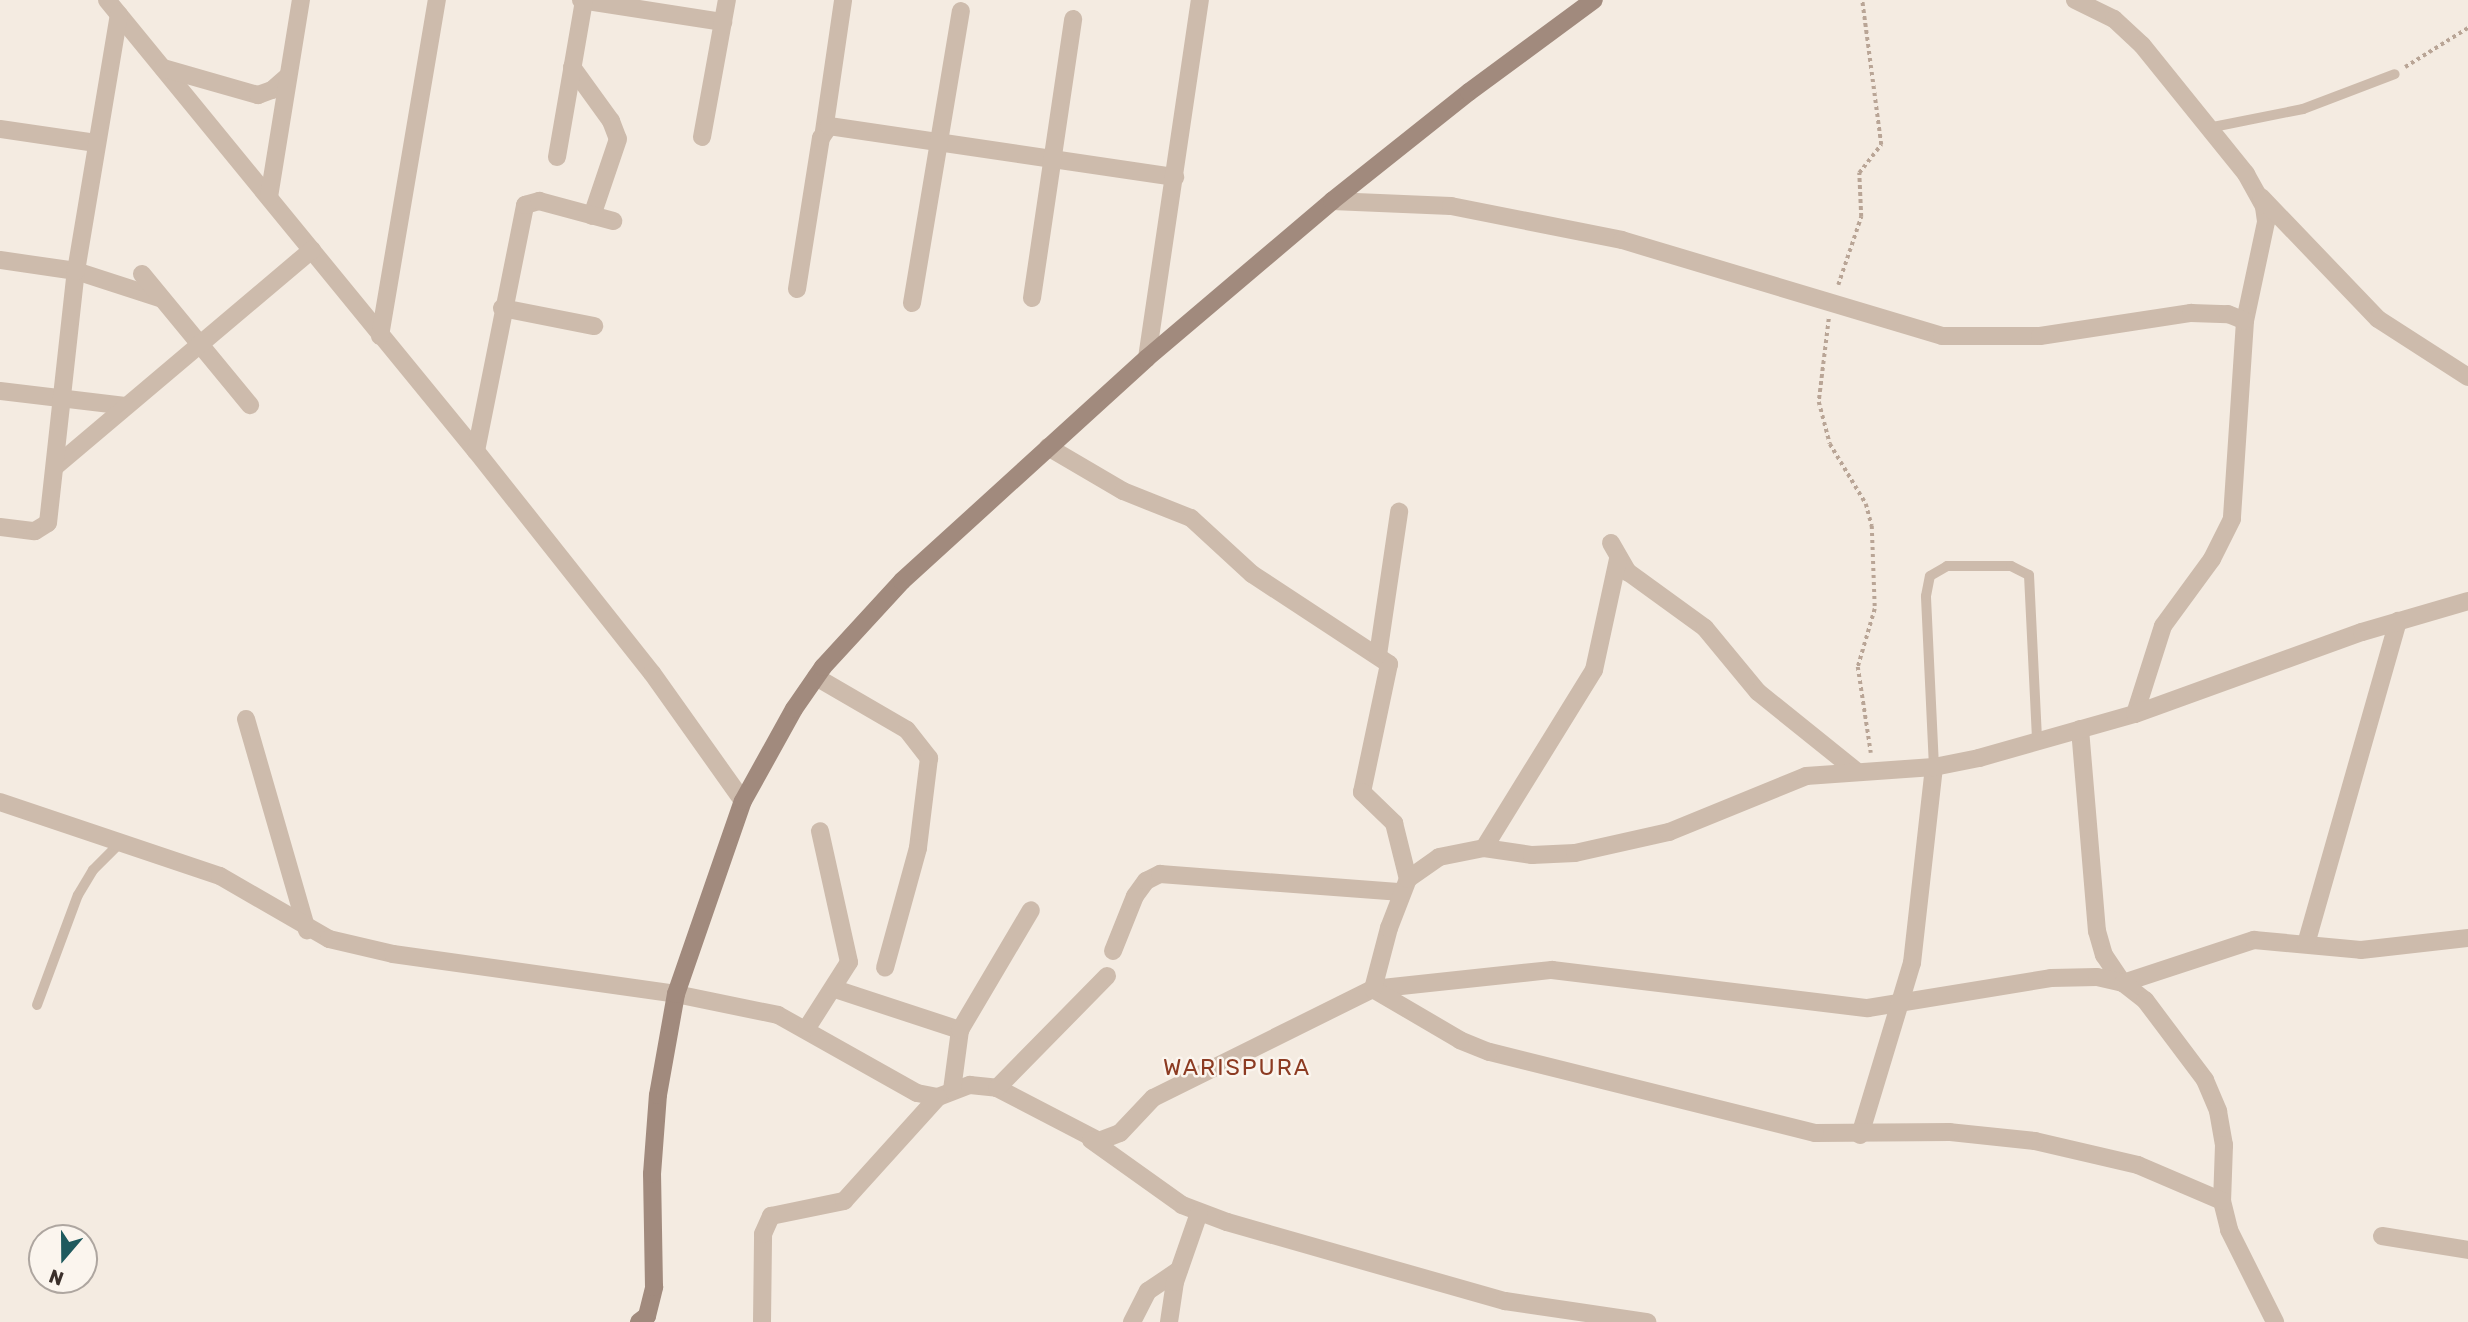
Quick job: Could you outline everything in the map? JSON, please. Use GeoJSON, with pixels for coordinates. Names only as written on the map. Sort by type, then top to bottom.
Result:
{"type":"FeatureCollection","features":[{"type":"Feature","properties":{"kind":"street"},"geometry":{"type":"LineString","coordinates":[[107,0],[476,451],[652,673],[743,801]]}},
{"type":"Feature","properties":{"kind":"street"},"geometry":{"type":"LineString","coordinates":[[269,197],[302,0]]}},
{"type":"Feature","properties":{"kind":"street"},"geometry":{"type":"LineString","coordinates":[[380,336],[437,0]]}},
{"type":"Feature","properties":{"kind":"street"},"geometry":{"type":"LineString","coordinates":[[556,157],[583,0],[723,22]]}},
{"type":"Feature","properties":{"kind":"street"},"geometry":{"type":"LineString","coordinates":[[702,137],[727,0]]}},
{"type":"Feature","properties":{"kind":"street"},"geometry":{"type":"LineString","coordinates":[[797,289],[843,0]]}},
{"type":"Feature","properties":{"kind":"street"},"geometry":{"type":"LineString","coordinates":[[1147,358],[1200,0]]}},
{"type":"Feature","properties":{"kind":"street"},"geometry":{"type":"LineString","coordinates":[[639,1322],[647,1316],[654,1287],[652,1174],[658,1095],[676,994],[743,801],[816,677],[902,581],[1147,358],[1332,201],[1594,0]]}},
{"type":"Feature","properties":{"kind":"street"},"geometry":{"type":"LineString","coordinates":[[2075,0],[2129,31],[2257,192],[2378,319],[2468,377]]}},
{"type":"Feature","properties":{"kind":"street"},"geometry":{"type":"LineString","coordinates":[[912,303],[961,11]]}},
{"type":"Feature","properties":{"kind":"street"},"geometry":{"type":"LineString","coordinates":[[0,527],[43,529],[56,466],[60,399],[76,271],[119,15]]}},
{"type":"Feature","properties":{"kind":"street"},"geometry":{"type":"LineString","coordinates":[[1032,298],[1073,19]]}},
{"type":"Feature","properties":{"kind":"street"},"geometry":{"type":"LineString","coordinates":[[572,67],[611,121],[618,139],[592,216]]}},
{"type":"Feature","properties":{"kind":"street"},"geometry":{"type":"LineString","coordinates":[[163,68],[258,95],[287,77]]}},
{"type":"Feature","properties":{"kind":"street"},"geometry":{"type":"LineString","coordinates":[[824,131],[836,125],[1175,177]]}},
{"type":"Feature","properties":{"kind":"street"},"geometry":{"type":"LineString","coordinates":[[0,129],[96,143]]}},
{"type":"Feature","properties":{"kind":"street"},"geometry":{"type":"LineString","coordinates":[[2134,714],[2163,626],[2212,559],[2232,519],[2245,321],[2265,241],[2264,207],[2257,192]]}},
{"type":"Feature","properties":{"kind":"street"},"geometry":{"type":"LineString","coordinates":[[476,451],[502,309],[525,205],[539,201],[613,221]]}},
{"type":"Feature","properties":{"kind":"street"},"geometry":{"type":"LineString","coordinates":[[1332,201],[1451,206],[1653,248],[1942,336],[2040,336],[2191,313],[2228,314],[2245,321]]}},
{"type":"Feature","properties":{"kind":"street"},"geometry":{"type":"LineString","coordinates":[[56,466],[312,250]]}},
{"type":"Feature","properties":{"kind":"street"},"geometry":{"type":"LineString","coordinates":[[0,260],[76,271],[162,299]]}},
{"type":"Feature","properties":{"kind":"street"},"geometry":{"type":"LineString","coordinates":[[142,274],[250,405]]}},
{"type":"Feature","properties":{"kind":"street"},"geometry":{"type":"LineString","coordinates":[[502,309],[594,326]]}},
{"type":"Feature","properties":{"kind":"street"},"geometry":{"type":"LineString","coordinates":[[0,391],[125,406]]}},
{"type":"Feature","properties":{"kind":"street"},"geometry":{"type":"LineString","coordinates":[[1048,447],[1123,491],[1191,518],[1252,574],[1389,664],[1390,674],[1362,792],[1394,822],[1405,886],[1373,989]]}},
{"type":"Feature","properties":{"kind":"street"},"geometry":{"type":"LineString","coordinates":[[1378,655],[1399,512]]}},
{"type":"Feature","properties":{"kind":"street"},"geometry":{"type":"LineString","coordinates":[[1484,848],[1594,670],[1615,551],[1640,583],[1704,628],[1758,692],[1855,770]]}},
{"type":"Feature","properties":{"kind":"street"},"geometry":{"type":"LineString","coordinates":[[1113,951],[1135,896],[1146,881],[1160,874],[1405,886],[1439,857],[1484,848],[1532,855],[1575,853],[1669,832],[1806,776],[1855,770],[1934,767],[2134,714],[2398,621],[2468,601]]}},
{"type":"Feature","properties":{"kind":"street"},"geometry":{"type":"LineString","coordinates":[[2306,944],[2398,621]]}},
{"type":"Feature","properties":{"kind":"street"},"geometry":{"type":"LineString","coordinates":[[816,677],[906,730],[929,758],[918,848],[885,968]]}},
{"type":"Feature","properties":{"kind":"street"},"geometry":{"type":"LineString","coordinates":[[246,719],[307,930]]}},
{"type":"Feature","properties":{"kind":"street"},"geometry":{"type":"LineString","coordinates":[[2080,729],[2097,931],[2104,955],[2123,983],[2145,1000],[2205,1080],[2218,1111],[2224,1145],[2222,1201],[2229,1230],[2275,1322]]}},
{"type":"Feature","properties":{"kind":"street"},"geometry":{"type":"LineString","coordinates":[[1860,1135],[1901,1004],[1914,950],[1934,767]]}},
{"type":"Feature","properties":{"kind":"street"},"geometry":{"type":"LineString","coordinates":[[0,802],[220,876],[307,930],[393,954],[676,994],[770,1013],[807,1028],[843,1054],[909,1088],[945,1093],[970,1085],[997,1088],[1088,1138],[1199,1213],[1505,1301],[1647,1322]]}},
{"type":"Feature","properties":{"kind":"street"},"geometry":{"type":"LineString","coordinates":[[807,1028],[835,989],[849,961],[820,831]]}},
{"type":"Feature","properties":{"kind":"street"},"geometry":{"type":"LineString","coordinates":[[762,1322],[763,1234],[771,1216],[844,1200],[945,1093],[960,1030],[1031,910]]}},
{"type":"Feature","properties":{"kind":"street"},"geometry":{"type":"LineString","coordinates":[[1088,1138],[1108,1140],[1153,1098],[1373,989],[1552,970],[1852,1007],[1901,1004],[2051,978],[2097,977],[2123,983],[2254,940],[2380,950],[2468,938]]}},
{"type":"Feature","properties":{"kind":"street"},"geometry":{"type":"LineString","coordinates":[[997,1088],[1107,976]]}},
{"type":"Feature","properties":{"kind":"street"},"geometry":{"type":"LineString","coordinates":[[835,989],[960,1030]]}},
{"type":"Feature","properties":{"kind":"street"},"geometry":{"type":"LineString","coordinates":[[1373,989],[1460,1040],[1489,1052],[1815,1133],[1860,1135],[1950,1132],[2035,1141],[2137,1165],[2222,1201]]}},
{"type":"Feature","properties":{"kind":"street"},"geometry":{"type":"LineString","coordinates":[[1168,1322],[1179,1270],[1199,1213]]}},
{"type":"Feature","properties":{"kind":"street"},"geometry":{"type":"LineString","coordinates":[[2382,1236],[2468,1250]]}},
{"type":"Feature","properties":{"kind":"street"},"geometry":{"type":"LineString","coordinates":[[1132,1322],[1148,1291],[1179,1270]]}},
{"type":"Feature","properties":{"kind":"lane"},"geometry":{"type":"LineString","coordinates":[[2208,128],[2294,112],[2395,74]]}},
{"type":"Feature","properties":{"kind":"lane"},"geometry":{"type":"LineString","coordinates":[[1934,767],[1926,596],[1930,576],[1947,566],[2011,566],[2029,575],[2037,741]]}},
{"type":"Feature","properties":{"kind":"lane"},"geometry":{"type":"LineString","coordinates":[[37,1005],[78,895],[93,870],[120,843]]}},
{"type":"Feature","properties":{"kind":"path"},"geometry":{"type":"LineString","coordinates":[[1862,0],[1881,145],[1860,173],[1861,216],[1831,304],[1819,402],[1830,444],[1867,504],[1872,526],[1875,609],[1858,667],[1874,769]]}},
{"type":"Feature","properties":{"kind":"path"},"geometry":{"type":"LineString","coordinates":[[2395,74],[2468,28]]}},
{"type":"Feature","properties":{"kind":"district","name":"WARISPURA"},"geometry":{"type":"Point","coordinates":[1237,1067]}}]}
